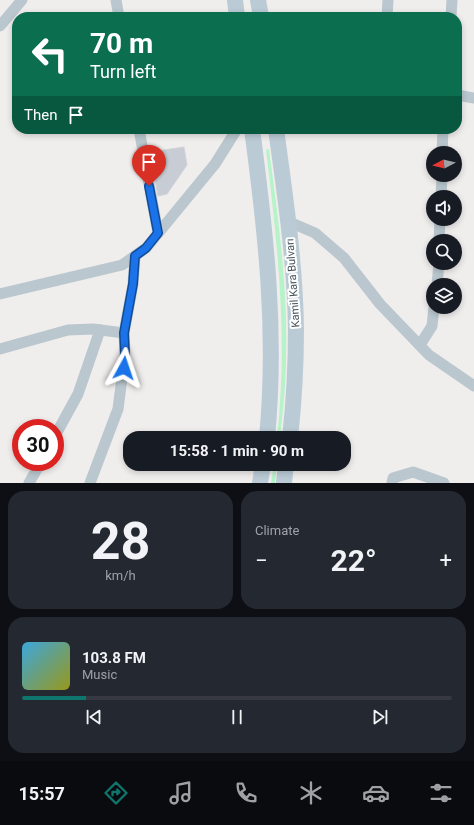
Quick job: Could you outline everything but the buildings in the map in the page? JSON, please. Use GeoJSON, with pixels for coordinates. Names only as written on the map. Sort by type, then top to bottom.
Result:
{"type":"FeatureCollection","features":[{"type":"Feature","properties":{"kind":"main road"},"geometry":{"type":"LineString","coordinates":[[234,0],[236,12]]}},
{"type":"Feature","properties":{"kind":"main road"},"geometry":{"type":"LineString","coordinates":[[253,134],[270,282],[271,392],[268,431]]}},
{"type":"Feature","properties":{"kind":"main road","name":"Kamil Kara Bulvarı"},"geometry":{"type":"LineString","coordinates":[[277,134],[288,209],[287,221],[291,241],[296,329],[291,431]]}},
{"type":"Feature","properties":{"kind":"main road"},"geometry":{"type":"LineString","coordinates":[[260,483],[262,471]]}},
{"type":"Feature","properties":{"kind":"main road"},"geometry":{"type":"LineString","coordinates":[[284,483],[285,471]]}},
{"type":"Feature","properties":{"kind":"street"},"geometry":{"type":"LineString","coordinates":[[0,26],[22,0]]}},
{"type":"Feature","properties":{"kind":"street"},"geometry":{"type":"LineString","coordinates":[[116,0],[118,12]]}},
{"type":"Feature","properties":{"kind":"street"},"geometry":{"type":"LineString","coordinates":[[387,12],[388,0]]}},
{"type":"Feature","properties":{"kind":"street"},"geometry":{"type":"LineString","coordinates":[[452,0],[452,12]]}},
{"type":"Feature","properties":{"kind":"street"},"geometry":{"type":"LineString","coordinates":[[462,95],[474,98]]}},
{"type":"Feature","properties":{"kind":"street"},"geometry":{"type":"LineString","coordinates":[[140,134],[158,233]]}},
{"type":"Feature","properties":{"kind":"street"},"geometry":{"type":"LineString","coordinates":[[0,294],[122,265],[146,248],[215,164],[234,134]]}},
{"type":"Feature","properties":{"kind":"street"},"geometry":{"type":"LineString","coordinates":[[442,146],[443,134]]}},
{"type":"Feature","properties":{"kind":"street"},"geometry":{"type":"LineString","coordinates":[[287,221],[315,233],[344,258],[380,304],[429,355],[474,386]]}},
{"type":"Feature","properties":{"kind":"street"},"geometry":{"type":"LineString","coordinates":[[90,483],[118,409],[125,354],[124,333],[133,284],[135,256]]}},
{"type":"Feature","properties":{"kind":"street"},"geometry":{"type":"LineString","coordinates":[[420,345],[432,326],[433,314]]}},
{"type":"Feature","properties":{"kind":"street"},"geometry":{"type":"LineString","coordinates":[[0,349],[68,330],[93,328],[124,333]]}},
{"type":"Feature","properties":{"kind":"street"},"geometry":{"type":"LineString","coordinates":[[64,420],[78,394],[100,330]]}},
{"type":"Feature","properties":{"kind":"street"},"geometry":{"type":"LineString","coordinates":[[29,483],[36,471]]}},
{"type":"Feature","properties":{"kind":"street"},"geometry":{"type":"LineString","coordinates":[[392,483],[393,478],[413,472],[444,483]]}},
{"type":"Feature","properties":{"kind":"green space"},"geometry":{"type":"Polygon","coordinates":[[[269,149],[284,278],[286,330],[285,376],[281,431],[278,431],[282,365],[282,329],[278,258],[266,150],[269,149]]]}},
{"type":"Feature","properties":{"kind":"green space"},"geometry":{"type":"Polygon","coordinates":[[[273,471],[276,471],[275,483],[271,483],[273,471]]]}},
{"type":"Feature","properties":{"kind":"route"},"geometry":{"type":"LineString","coordinates":[[124,368],[124,333],[133,284],[135,256],[146,248],[158,233],[149,186]]}}]}
